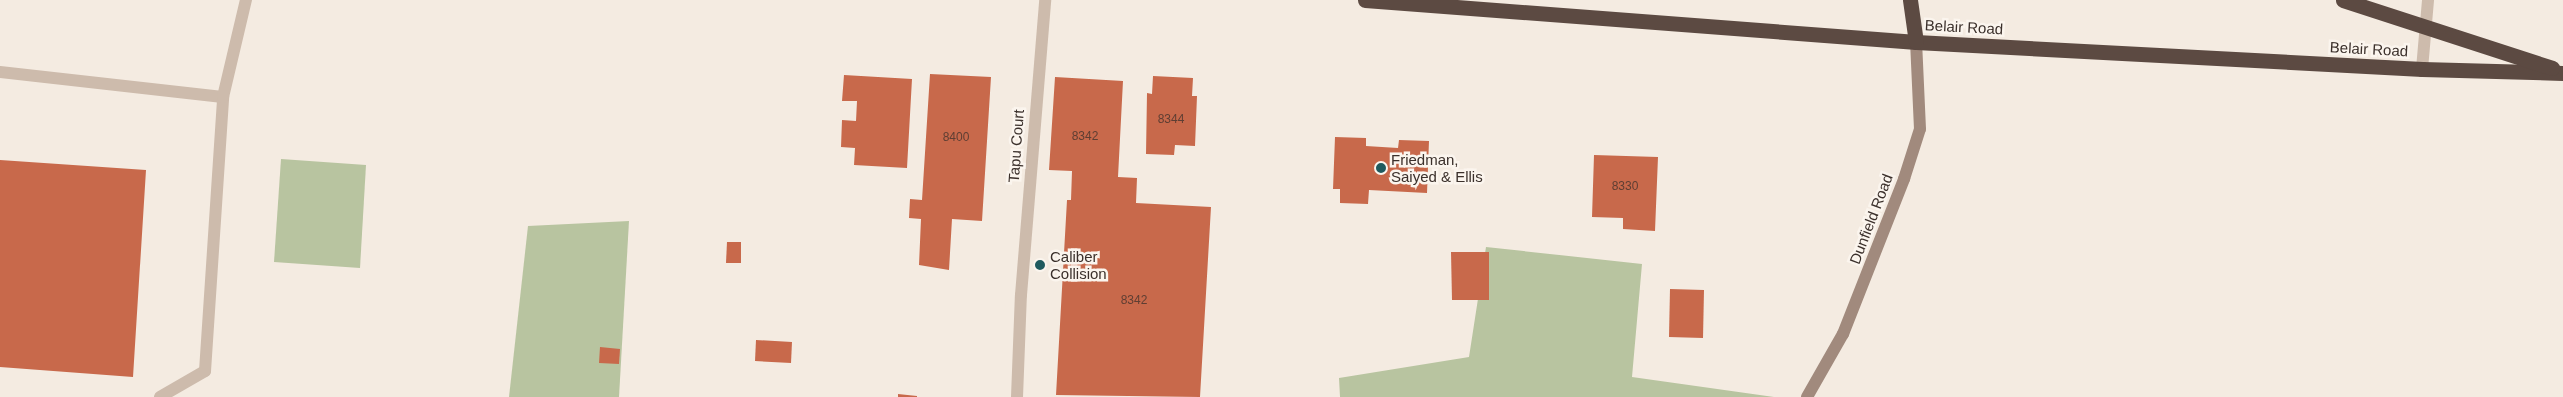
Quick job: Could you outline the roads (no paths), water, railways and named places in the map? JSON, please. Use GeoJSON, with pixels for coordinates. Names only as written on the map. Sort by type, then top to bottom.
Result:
{"type":"FeatureCollection","features":[{"type":"Feature","properties":{"kind":"highway","name":"Belair Road"},"geometry":{"type":"LineString","coordinates":[[1365,0],[1916,42],[2422,70],[2563,72]]}},
{"type":"Feature","properties":{"kind":"highway"},"geometry":{"type":"LineString","coordinates":[[1910,0],[1916,42]]}},
{"type":"Feature","properties":{"kind":"highway"},"geometry":{"type":"LineString","coordinates":[[2344,0],[2563,72]]}},
{"type":"Feature","properties":{"kind":"street"},"geometry":{"type":"LineString","coordinates":[[160,397],[205,371],[223,97],[246,0]]}},
{"type":"Feature","properties":{"kind":"street","name":"Tapu Court"},"geometry":{"type":"LineString","coordinates":[[1017,397],[1021,295],[1045,0]]}},
{"type":"Feature","properties":{"kind":"street"},"geometry":{"type":"LineString","coordinates":[[2422,70],[2428,0]]}},
{"type":"Feature","properties":{"kind":"street","name":"Dunfield Road"},"geometry":{"type":"LineString","coordinates":[[1807,397],[1843,334],[1904,180],[1920,129],[1916,42]]}},
{"type":"Feature","properties":{"kind":"street"},"geometry":{"type":"LineString","coordinates":[[0,72],[223,97]]}},
{"type":"Feature","properties":{"kind":"place","name":"Friedman, Saiyed & Ellis"},"geometry":{"type":"Point","coordinates":[1381,168]}},
{"type":"Feature","properties":{"kind":"place","name":"Caliber Collision"},"geometry":{"type":"Point","coordinates":[1040,265]}}]}
